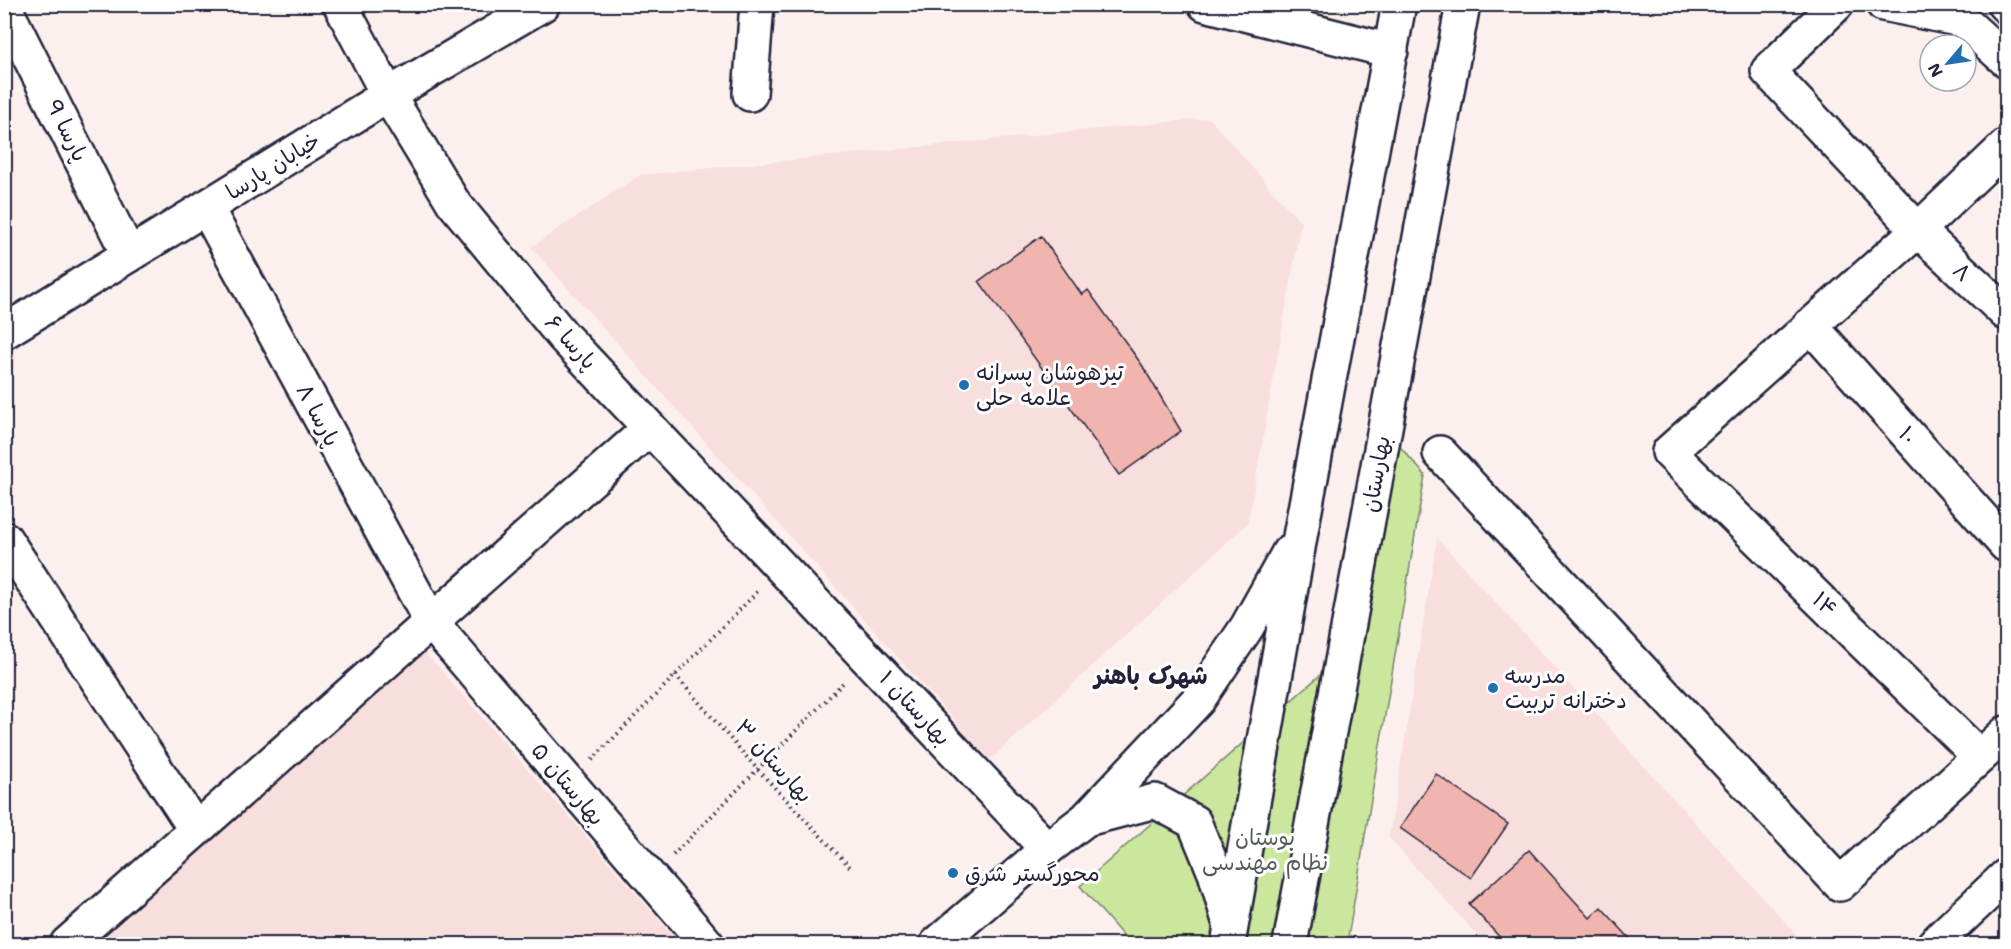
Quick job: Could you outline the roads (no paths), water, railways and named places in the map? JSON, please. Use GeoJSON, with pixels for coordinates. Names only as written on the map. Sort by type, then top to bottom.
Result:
{"type":"FeatureCollection","features":[{"type":"Feature","properties":{"kind":"street","name":"پارسا ۶"},"geometry":{"type":"LineString","coordinates":[[340,4],[387,95],[453,202],[563,336],[781,568]]}},
{"type":"Feature","properties":{"kind":"street","name":"خیابان پارسا"},"geometry":{"type":"LineString","coordinates":[[4,332],[387,95],[543,4]]}},
{"type":"Feature","properties":{"kind":"street"},"geometry":{"type":"LineString","coordinates":[[750,94],[757,4]]}},
{"type":"Feature","properties":{"kind":"street"},"geometry":{"type":"LineString","coordinates":[[1205,4],[1391,51]]}},
{"type":"Feature","properties":{"kind":"street"},"geometry":{"type":"LineString","coordinates":[[1230,937],[1301,531],[1400,4]]}},
{"type":"Feature","properties":{"kind":"street","name":"بهارستان"},"geometry":{"type":"LineString","coordinates":[[1290,945],[1463,4]]}},
{"type":"Feature","properties":{"kind":"street","name":"۸"},"geometry":{"type":"LineString","coordinates":[[1837,4],[1768,71],[1918,230],[2007,313]]}},
{"type":"Feature","properties":{"kind":"street"},"geometry":{"type":"LineString","coordinates":[[1883,4],[1962,20],[2007,60]]}},
{"type":"Feature","properties":{"kind":"street","name":"پارسا 9"},"geometry":{"type":"LineString","coordinates":[[4,6],[129,255]]}},
{"type":"Feature","properties":{"kind":"street"},"geometry":{"type":"LineString","coordinates":[[1810,325],[1918,230],[2007,146]]}},
{"type":"Feature","properties":{"kind":"street","name":"۸ پارسا"},"geometry":{"type":"LineString","coordinates":[[206,207],[430,622]]}},
{"type":"Feature","properties":{"kind":"street","name":"۱۴"},"geometry":{"type":"LineString","coordinates":[[1810,325],[1669,452],[1980,757]]}},
{"type":"Feature","properties":{"kind":"street","name":"۱۰"},"geometry":{"type":"LineString","coordinates":[[1810,325],[2007,545]]}},
{"type":"Feature","properties":{"kind":"street"},"geometry":{"type":"LineString","coordinates":[[68,945],[650,428]]}},
{"type":"Feature","properties":{"kind":"street"},"geometry":{"type":"LineString","coordinates":[[1440,453],[1840,884],[2007,733]]}},
{"type":"Feature","properties":{"kind":"street"},"geometry":{"type":"LineString","coordinates":[[937,945],[1047,849],[1086,819],[1198,700],[1247,627],[1301,531]]}},
{"type":"Feature","properties":{"kind":"street"},"geometry":{"type":"LineString","coordinates":[[5,539],[196,830]]}},
{"type":"Feature","properties":{"kind":"street","name":"بهارستان ۱"},"geometry":{"type":"LineString","coordinates":[[781,568],[1047,849]]}},
{"type":"Feature","properties":{"kind":"street","name":"بهارستان ۵"},"geometry":{"type":"LineString","coordinates":[[430,622],[707,945]]}},
{"type":"Feature","properties":{"kind":"street"},"geometry":{"type":"LineString","coordinates":[[1086,819],[1155,801],[1194,822],[1215,873],[1230,937]]}},
{"type":"Feature","properties":{"kind":"street"},"geometry":{"type":"LineString","coordinates":[[1934,945],[2007,876]]}},
{"type":"Feature","properties":{"kind":"place","name":"تیزهوشان پسرانه علامه حلی"},"geometry":{"type":"Point","coordinates":[964,385]}},
{"type":"Feature","properties":{"kind":"place","name":"مدرسه دخترانه تربیت"},"geometry":{"type":"Point","coordinates":[1493,688]}},
{"type":"Feature","properties":{"kind":"place","name":"محورگستر شرق"},"geometry":{"type":"Point","coordinates":[953,873]}},
{"type":"Feature","properties":{"kind":"district","name":"شهرک باهنر"},"geometry":{"type":"Point","coordinates":[1151,676]}},
{"type":"Feature","properties":{"kind":"park label","name":"بوستان نظام مهندسی"},"geometry":{"type":"Point","coordinates":[1265,850]}}]}
